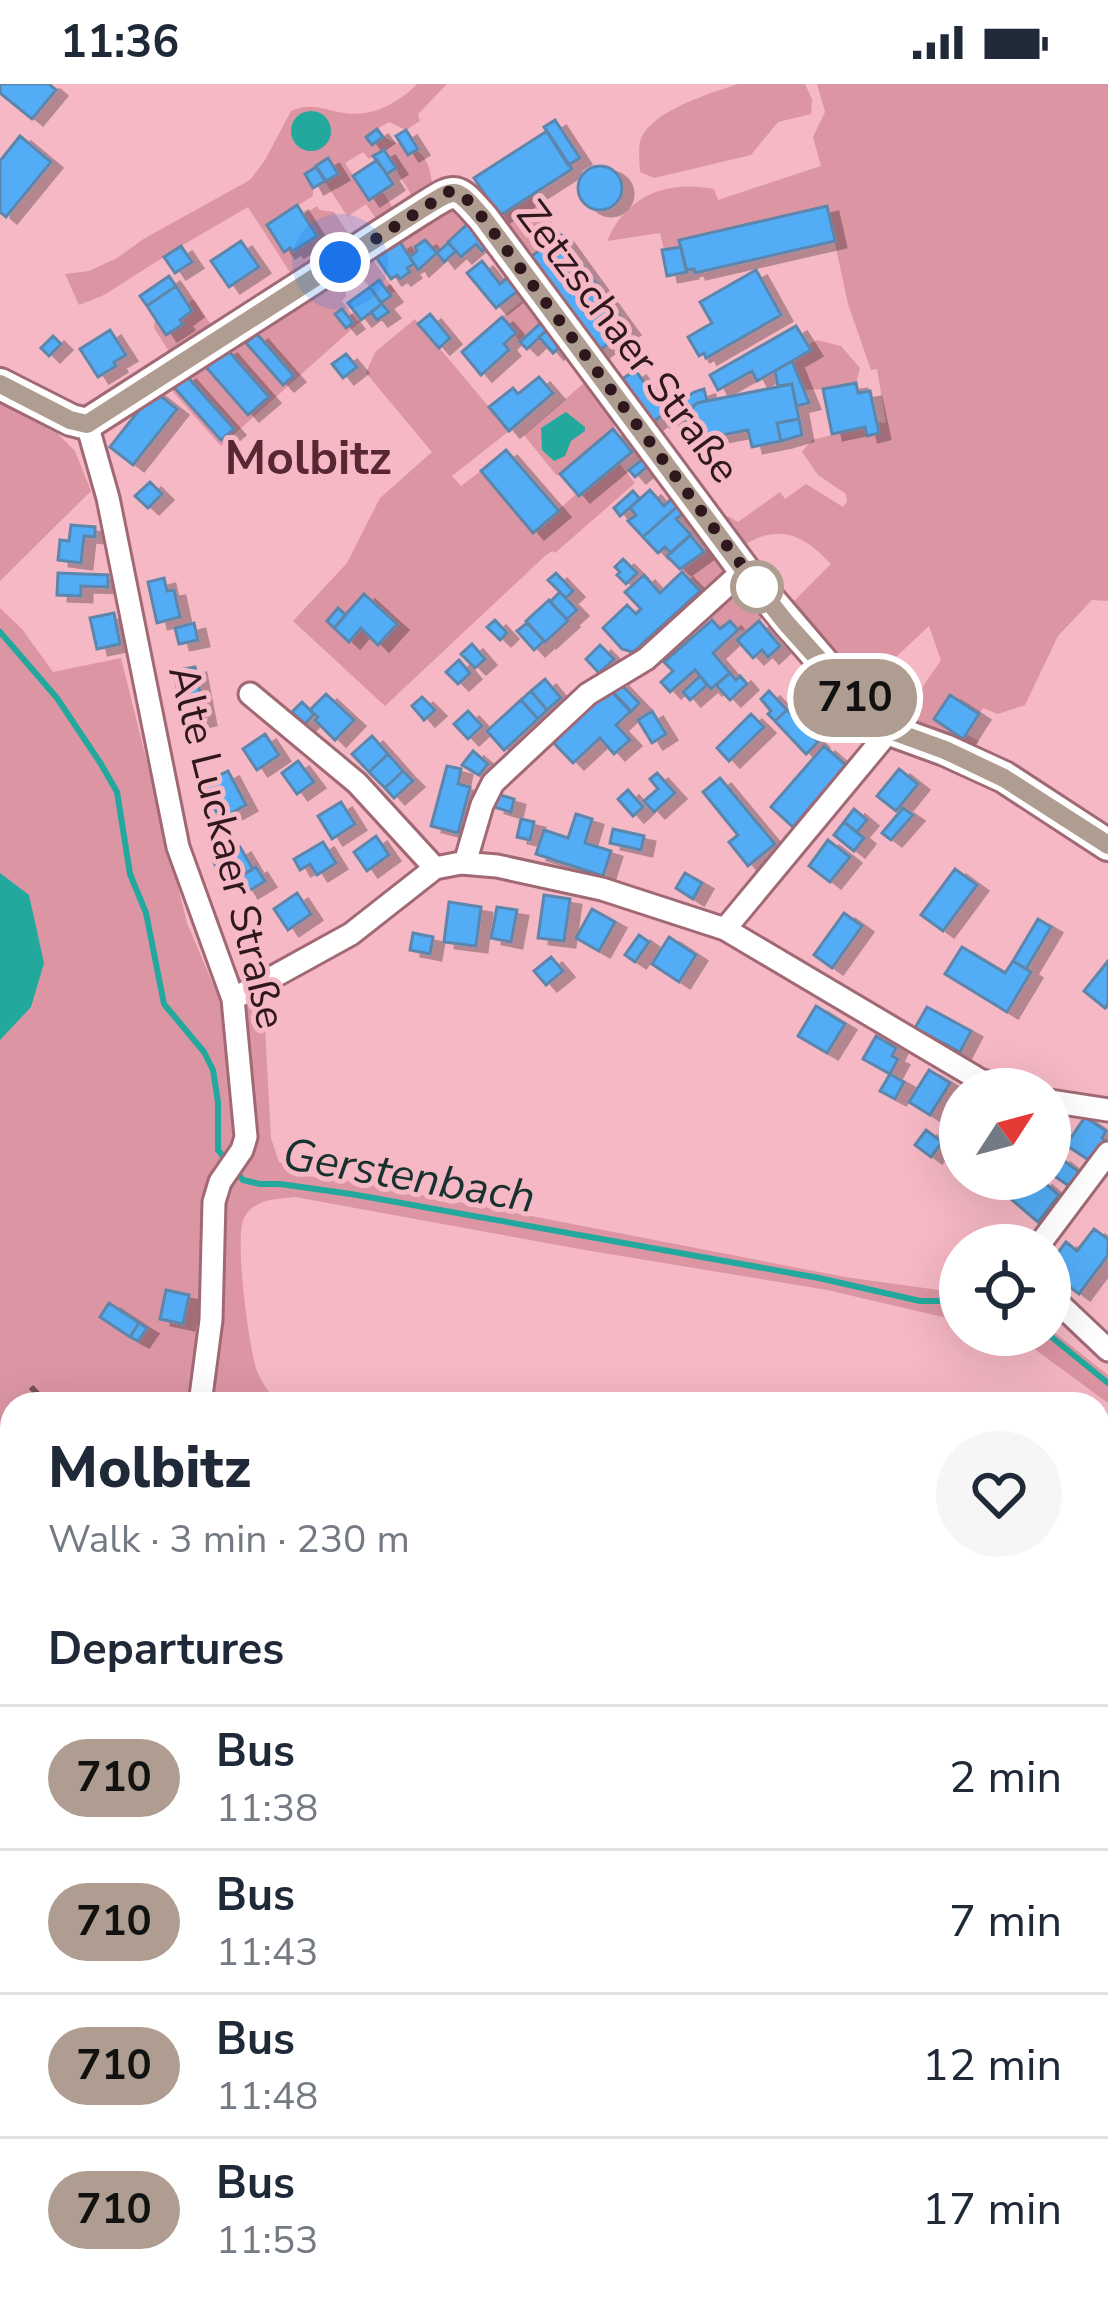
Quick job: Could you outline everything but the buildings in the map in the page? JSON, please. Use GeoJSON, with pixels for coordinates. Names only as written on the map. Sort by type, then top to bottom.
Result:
{"type":"FeatureCollection","features":[{"type":"Feature","properties":{"kind":"street","name":"Zetzschaer Straße"},"geometry":{"type":"LineString","coordinates":[[87,424],[450,191],[457,192],[483,218],[744,570],[834,676],[890,730],[1004,778],[1108,845]]}},
{"type":"Feature","properties":{"kind":"street"},"geometry":{"type":"LineString","coordinates":[[0,384],[87,424]]}},
{"type":"Feature","properties":{"kind":"street","name":"Alte Luckaer Straße"},"geometry":{"type":"LineString","coordinates":[[87,424],[108,498],[178,847],[233,999],[246,1137],[214,1202],[211,1320],[202,1392]]}},
{"type":"Feature","properties":{"kind":"street"},"geometry":{"type":"LineString","coordinates":[[465,863],[493,783],[588,694],[646,659],[744,570]]}},
{"type":"Feature","properties":{"kind":"street"},"geometry":{"type":"LineString","coordinates":[[250,694],[357,783],[435,868]]}},
{"type":"Feature","properties":{"kind":"street"},"geometry":{"type":"LineString","coordinates":[[725,929],[890,730]]}},
{"type":"Feature","properties":{"kind":"street"},"geometry":{"type":"LineString","coordinates":[[233,999],[351,934],[435,868],[465,863],[602,889],[725,929],[960,1068]]}},
{"type":"Feature","properties":{"kind":"street"},"geometry":{"type":"LineString","coordinates":[[1071,1104],[1108,1110]]}},
{"type":"Feature","properties":{"kind":"street"},"geometry":{"type":"LineString","coordinates":[[1055,1224],[1108,1153]]}},
{"type":"Feature","properties":{"kind":"street"},"geometry":{"type":"LineString","coordinates":[[1071,1318],[1108,1350]]}},
{"type":"Feature","properties":{"kind":"shaded area"},"geometry":{"type":"Polygon","coordinates":[[[417,84],[447,84],[418,114],[420,121],[406,130],[389,122],[377,129],[424,157],[432,182],[412,196],[384,150],[369,159],[363,152],[345,163],[369,200],[383,192],[393,208],[376,219],[366,204],[348,216],[357,231],[315,167],[305,174],[313,196],[267,225],[283,251],[293,251],[316,236],[303,215],[317,206],[334,212],[350,236],[291,274],[248,207],[104,295],[79,305],[65,274],[89,271],[117,258],[250,180],[291,111],[309,107],[349,114],[371,112],[417,84]]]}},
{"type":"Feature","properties":{"kind":"shaded area"},"geometry":{"type":"Polygon","coordinates":[[[738,84],[805,84],[812,99],[811,114],[778,122],[751,155],[654,178],[640,172],[640,142],[655,121],[682,105],[738,84]]]}},
{"type":"Feature","properties":{"kind":"shaded area"},"geometry":{"type":"Polygon","coordinates":[[[817,84],[1108,84],[1108,601],[1092,600],[1058,636],[1025,705],[998,714],[983,708],[979,714],[950,695],[934,719],[962,739],[966,734],[979,741],[972,752],[900,720],[941,660],[929,626],[866,685],[789,606],[831,564],[791,535],[769,535],[744,545],[722,520],[728,516],[738,522],[780,492],[785,499],[806,484],[843,507],[846,494],[818,475],[802,452],[812,440],[865,427],[867,435],[878,433],[876,422],[886,423],[877,369],[871,370],[848,304],[827,206],[680,240],[681,247],[664,250],[660,233],[607,241],[626,212],[650,194],[697,187],[714,189],[718,200],[821,166],[813,137],[825,112],[817,84]]]}},
{"type":"Feature","properties":{"kind":"shaded area"},"geometry":{"type":"Polygon","coordinates":[[[533,195],[561,235],[529,258],[499,216],[533,195]]]}},
{"type":"Feature","properties":{"kind":"shaded area"},"geometry":{"type":"Polygon","coordinates":[[[451,205],[473,219],[437,253],[425,240],[410,257],[397,237],[451,205]]]}},
{"type":"Feature","properties":{"kind":"shaded area"},"geometry":{"type":"Polygon","coordinates":[[[370,256],[395,291],[390,295],[379,280],[369,287],[354,267],[370,256]]]}},
{"type":"Feature","properties":{"kind":"shaded area"},"geometry":{"type":"Polygon","coordinates":[[[338,278],[346,290],[342,301],[357,321],[371,312],[221,446],[166,384],[338,278]]]}},
{"type":"Feature","properties":{"kind":"shaded area"},"geometry":{"type":"Polygon","coordinates":[[[530,295],[547,318],[520,342],[502,317],[530,295]]]}},
{"type":"Feature","properties":{"kind":"shaded area"},"geometry":{"type":"Polygon","coordinates":[[[194,299],[212,326],[170,353],[154,328],[155,319],[166,335],[192,311],[187,304],[194,299]]]}},
{"type":"Feature","properties":{"kind":"shaded area"},"geometry":{"type":"Polygon","coordinates":[[[415,319],[509,431],[452,476],[461,486],[481,471],[533,533],[619,463],[635,483],[555,553],[545,556],[385,706],[293,621],[347,563],[380,498],[432,452],[366,373],[375,352],[415,319]]]}},
{"type":"Feature","properties":{"kind":"shaded area"},"geometry":{"type":"Polygon","coordinates":[[[817,340],[841,346],[860,368],[856,383],[804,390],[792,361],[810,351],[808,345],[817,340]]]}},
{"type":"Feature","properties":{"kind":"shaded area"},"geometry":{"type":"Polygon","coordinates":[[[592,376],[620,413],[613,429],[557,476],[524,435],[592,376]]]}},
{"type":"Feature","properties":{"kind":"shaded area"},"geometry":{"type":"Polygon","coordinates":[[[0,398],[54,430],[75,451],[91,491],[0,581],[0,398]]]}},
{"type":"Feature","properties":{"kind":"shaded area"},"geometry":{"type":"Polygon","coordinates":[[[714,543],[729,576],[702,600],[680,569],[714,543]]]}},
{"type":"Feature","properties":{"kind":"shaded area"},"geometry":{"type":"Polygon","coordinates":[[[737,586],[747,588],[768,614],[748,630],[738,630],[730,621],[720,629],[706,613],[737,586]]]}},
{"type":"Feature","properties":{"kind":"shaded area"},"geometry":{"type":"Polygon","coordinates":[[[0,608],[53,672],[121,658],[187,923],[221,1003],[263,990],[271,1138],[279,1162],[307,1176],[845,1277],[939,1290],[939,1316],[827,1290],[295,1197],[273,1200],[248,1212],[241,1229],[254,1359],[270,1392],[0,1392],[0,608]]]}},
{"type":"Feature","properties":{"kind":"shaded area"},"geometry":{"type":"Polygon","coordinates":[[[1071,1346],[1108,1375],[1108,1392],[1093,1392],[1044,1356],[1071,1356],[1071,1346]]]}},
{"type":"Feature","properties":{"kind":"water"},"geometry":{"type":"Polygon","coordinates":[[[311,111],[325,117],[331,131],[325,145],[311,151],[297,145],[291,131],[297,117],[311,111]]]}},
{"type":"Feature","properties":{"kind":"water"},"geometry":{"type":"Polygon","coordinates":[[[566,412],[585,431],[571,441],[565,456],[554,461],[542,450],[541,428],[566,412]]]}},
{"type":"Feature","properties":{"kind":"water"},"geometry":{"type":"Polygon","coordinates":[[[0,873],[29,895],[44,963],[31,1007],[0,1040],[0,873]]]}},
{"type":"Feature","properties":{"kind":"waterway","name":"Gerstenbach"},"geometry":{"type":"LineString","coordinates":[[0,632],[57,698],[117,792],[130,874],[146,913],[164,1004],[213,1070],[218,1150],[243,1180],[351,1194],[939,1301]]}},
{"type":"Feature","properties":{"kind":"waterway","name":"Gerstenbach"},"geometry":{"type":"LineString","coordinates":[[1071,1353],[1108,1383]]}},
{"type":"Feature","properties":{"kind":"railway"},"geometry":{"type":"LineString","coordinates":[[31,1387],[36,1392]]}},
{"type":"Feature","properties":{"kind":"bus line","name":"710"},"geometry":{"type":"LineString","coordinates":[[0,384],[87,424],[450,191],[457,192],[483,218],[744,570],[849,693],[890,730],[1004,778],[1108,845]]}},
{"type":"Feature","properties":{"kind":"district","name":"Molbitz"},"geometry":{"type":"Point","coordinates":[308,458]}},
{"type":"Feature","properties":{"kind":"route"},"geometry":{"type":"LineString","coordinates":[[340,262],[450,191],[464,196],[763,594],[757,587]]}}]}
